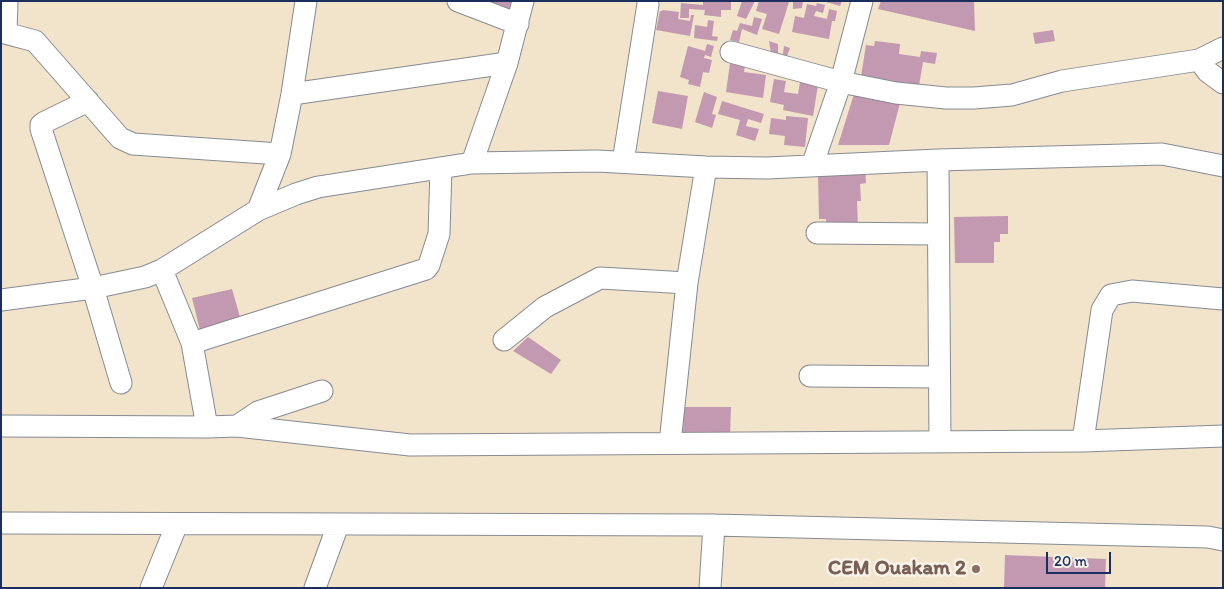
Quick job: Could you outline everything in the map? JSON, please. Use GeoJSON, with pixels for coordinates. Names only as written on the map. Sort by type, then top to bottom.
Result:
{"type":"FeatureCollection","features":[{"type":"Feature","properties":{"kind":"street"},"geometry":{"type":"LineString","coordinates":[[7,1],[4,32],[35,41],[120,138],[133,144],[280,154]]}},
{"type":"Feature","properties":{"kind":"street"},"geometry":{"type":"LineString","coordinates":[[258,210],[280,154],[292,94],[306,1]]}},
{"type":"Feature","properties":{"kind":"street"},"geometry":{"type":"LineString","coordinates":[[458,1],[518,24]]}},
{"type":"Feature","properties":{"kind":"street"},"geometry":{"type":"LineString","coordinates":[[472,163],[507,63],[523,1]]}},
{"type":"Feature","properties":{"kind":"street"},"geometry":{"type":"LineString","coordinates":[[812,166],[841,82],[862,1]]}},
{"type":"Feature","properties":{"kind":"street"},"geometry":{"type":"LineString","coordinates":[[623,162],[648,4]]}},
{"type":"Feature","properties":{"kind":"street"},"geometry":{"type":"LineString","coordinates":[[732,52],[841,82],[896,93],[946,98],[988,98],[1012,95],[1062,81],[1199,60],[1223,48]]}},
{"type":"Feature","properties":{"kind":"street"},"geometry":{"type":"LineString","coordinates":[[1199,60],[1208,72],[1223,83]]}},
{"type":"Feature","properties":{"kind":"street"},"geometry":{"type":"LineString","coordinates":[[292,94],[507,63]]}},
{"type":"Feature","properties":{"kind":"street"},"geometry":{"type":"LineString","coordinates":[[88,102],[41,125],[94,288],[121,384]]}},
{"type":"Feature","properties":{"kind":"street"},"geometry":{"type":"LineString","coordinates":[[1,300],[94,288],[146,277],[162,270],[258,210],[318,187],[472,163],[597,161],[706,167],[812,166],[938,160],[1162,154],[1223,166]]}},
{"type":"Feature","properties":{"kind":"street"},"geometry":{"type":"LineString","coordinates":[[938,160],[940,442]]}},
{"type":"Feature","properties":{"kind":"street"},"geometry":{"type":"LineString","coordinates":[[670,443],[687,283],[706,167]]}},
{"type":"Feature","properties":{"kind":"street"},"geometry":{"type":"LineString","coordinates":[[192,343],[426,269],[439,234],[440,168]]}},
{"type":"Feature","properties":{"kind":"street"},"geometry":{"type":"LineString","coordinates":[[817,233],[938,234]]}},
{"type":"Feature","properties":{"kind":"street"},"geometry":{"type":"LineString","coordinates":[[162,270],[192,343],[207,427]]}},
{"type":"Feature","properties":{"kind":"street"},"geometry":{"type":"LineString","coordinates":[[504,340],[545,307],[600,278],[687,283]]}},
{"type":"Feature","properties":{"kind":"street"},"geometry":{"type":"LineString","coordinates":[[1083,440],[1102,310],[1111,295],[1132,291],[1223,299]]}},
{"type":"Feature","properties":{"kind":"street"},"geometry":{"type":"LineString","coordinates":[[810,376],[939,377]]}},
{"type":"Feature","properties":{"kind":"street"},"geometry":{"type":"LineString","coordinates":[[237,426],[258,412],[322,391]]}},
{"type":"Feature","properties":{"kind":"street"},"geometry":{"type":"LineString","coordinates":[[1,426],[237,426],[410,445],[940,442],[1223,436]]}},
{"type":"Feature","properties":{"kind":"street"},"geometry":{"type":"LineString","coordinates":[[1,523],[714,525],[1208,537],[1223,540]]}},
{"type":"Feature","properties":{"kind":"street"},"geometry":{"type":"LineString","coordinates":[[151,588],[177,524]]}},
{"type":"Feature","properties":{"kind":"street"},"geometry":{"type":"LineString","coordinates":[[316,588],[338,525]]}},
{"type":"Feature","properties":{"kind":"street"},"geometry":{"type":"LineString","coordinates":[[710,588],[714,525]]}},
{"type":"Feature","properties":{"kind":"building"},"geometry":{"type":"Polygon","coordinates":[[[485,1],[517,1],[513,14],[485,1]]]}},
{"type":"Feature","properties":{"kind":"building"},"geometry":{"type":"Polygon","coordinates":[[[703,1],[731,1],[731,10],[721,10],[721,17],[704,15],[705,10],[689,9],[689,18],[680,18],[681,3],[703,5],[703,1]]]}},
{"type":"Feature","properties":{"kind":"building"},"geometry":{"type":"Polygon","coordinates":[[[742,1],[755,1],[746,19],[737,16],[742,1]]]}},
{"type":"Feature","properties":{"kind":"building"},"geometry":{"type":"Polygon","coordinates":[[[759,1],[789,2],[779,34],[762,29],[767,14],[756,11],[759,1]]]}},
{"type":"Feature","properties":{"kind":"building"},"geometry":{"type":"Polygon","coordinates":[[[793,1],[803,1],[802,8],[793,9],[793,1]]]}},
{"type":"Feature","properties":{"kind":"building"},"geometry":{"type":"Polygon","coordinates":[[[823,1],[842,1],[840,6],[823,1]]]}},
{"type":"Feature","properties":{"kind":"building"},"geometry":{"type":"Polygon","coordinates":[[[881,1],[974,1],[975,31],[878,9],[881,1]]]}},
{"type":"Feature","properties":{"kind":"building"},"geometry":{"type":"Polygon","coordinates":[[[817,3],[825,5],[823,13],[816,11],[814,16],[827,19],[829,9],[837,11],[835,21],[832,21],[829,39],[792,32],[795,16],[804,18],[807,4],[816,6],[817,3]]]}},
{"type":"Feature","properties":{"kind":"building"},"geometry":{"type":"Polygon","coordinates":[[[660,11],[679,12],[678,19],[690,21],[691,15],[694,15],[690,36],[656,30],[660,11]]]}},
{"type":"Feature","properties":{"kind":"building"},"geometry":{"type":"Polygon","coordinates":[[[754,17],[762,19],[757,35],[742,29],[739,42],[730,40],[733,30],[737,31],[740,23],[752,26],[754,17]]]}},
{"type":"Feature","properties":{"kind":"building"},"geometry":{"type":"Polygon","coordinates":[[[708,20],[714,21],[712,36],[718,37],[717,41],[694,38],[695,25],[707,27],[708,20]]]}},
{"type":"Feature","properties":{"kind":"building"},"geometry":{"type":"Polygon","coordinates":[[[1053,30],[1055,41],[1035,44],[1033,33],[1053,30]]]}},
{"type":"Feature","properties":{"kind":"building"},"geometry":{"type":"Polygon","coordinates":[[[769,41],[778,44],[778,53],[783,54],[784,46],[790,48],[786,59],[771,54],[769,41]]]}},
{"type":"Feature","properties":{"kind":"building"},"geometry":{"type":"Polygon","coordinates":[[[875,41],[900,44],[899,54],[920,57],[921,51],[937,53],[935,64],[923,62],[918,92],[860,83],[866,45],[874,46],[875,41]]]}},
{"type":"Feature","properties":{"kind":"building"},"geometry":{"type":"Polygon","coordinates":[[[707,44],[714,46],[711,57],[705,55],[704,58],[712,60],[709,73],[703,72],[700,87],[688,84],[689,80],[680,77],[688,46],[705,51],[707,44]]]}},
{"type":"Feature","properties":{"kind":"building"},"geometry":{"type":"Polygon","coordinates":[[[731,56],[746,59],[744,72],[766,75],[763,98],[726,92],[731,56]]]}},
{"type":"Feature","properties":{"kind":"building"},"geometry":{"type":"Polygon","coordinates":[[[774,79],[786,81],[784,92],[798,94],[800,82],[818,85],[813,116],[783,110],[784,105],[770,102],[774,79]]]}},
{"type":"Feature","properties":{"kind":"building"},"geometry":{"type":"Polygon","coordinates":[[[658,91],[688,96],[682,129],[652,123],[658,91]]]}},
{"type":"Feature","properties":{"kind":"building"},"geometry":{"type":"Polygon","coordinates":[[[704,92],[717,97],[712,114],[716,115],[712,128],[695,122],[704,92]]]}},
{"type":"Feature","properties":{"kind":"building"},"geometry":{"type":"Polygon","coordinates":[[[854,94],[900,103],[889,145],[838,145],[854,94]]]}},
{"type":"Feature","properties":{"kind":"building"},"geometry":{"type":"Polygon","coordinates":[[[722,101],[764,114],[761,123],[748,119],[746,126],[759,129],[755,141],[736,135],[740,120],[718,114],[722,101]]]}},
{"type":"Feature","properties":{"kind":"building"},"geometry":{"type":"Polygon","coordinates":[[[786,116],[808,118],[805,147],[784,145],[785,136],[769,134],[771,118],[786,120],[786,116]]]}},
{"type":"Feature","properties":{"kind":"building"},"geometry":{"type":"Polygon","coordinates":[[[865,167],[866,183],[860,184],[861,201],[857,201],[858,228],[827,229],[826,219],[819,219],[818,173],[865,167]]]}},
{"type":"Feature","properties":{"kind":"building"},"geometry":{"type":"Polygon","coordinates":[[[1008,216],[1008,234],[1000,234],[1000,242],[994,242],[994,263],[955,263],[954,217],[1008,216]]]}},
{"type":"Feature","properties":{"kind":"building"},"geometry":{"type":"Polygon","coordinates":[[[232,289],[240,317],[201,334],[192,298],[232,289]]]}},
{"type":"Feature","properties":{"kind":"building"},"geometry":{"type":"Polygon","coordinates":[[[528,337],[561,360],[551,374],[513,351],[528,337]]]}},
{"type":"Feature","properties":{"kind":"building"},"geometry":{"type":"Polygon","coordinates":[[[684,407],[731,407],[730,434],[683,434],[684,407]]]}},
{"type":"Feature","properties":{"kind":"building"},"geometry":{"type":"Polygon","coordinates":[[[1005,555],[1106,559],[1105,588],[1004,588],[1005,555]]]}},
{"type":"Feature","properties":{"kind":"place","name":"CEM Ouakam 2"},"geometry":{"type":"Point","coordinates":[976,569]}}]}
